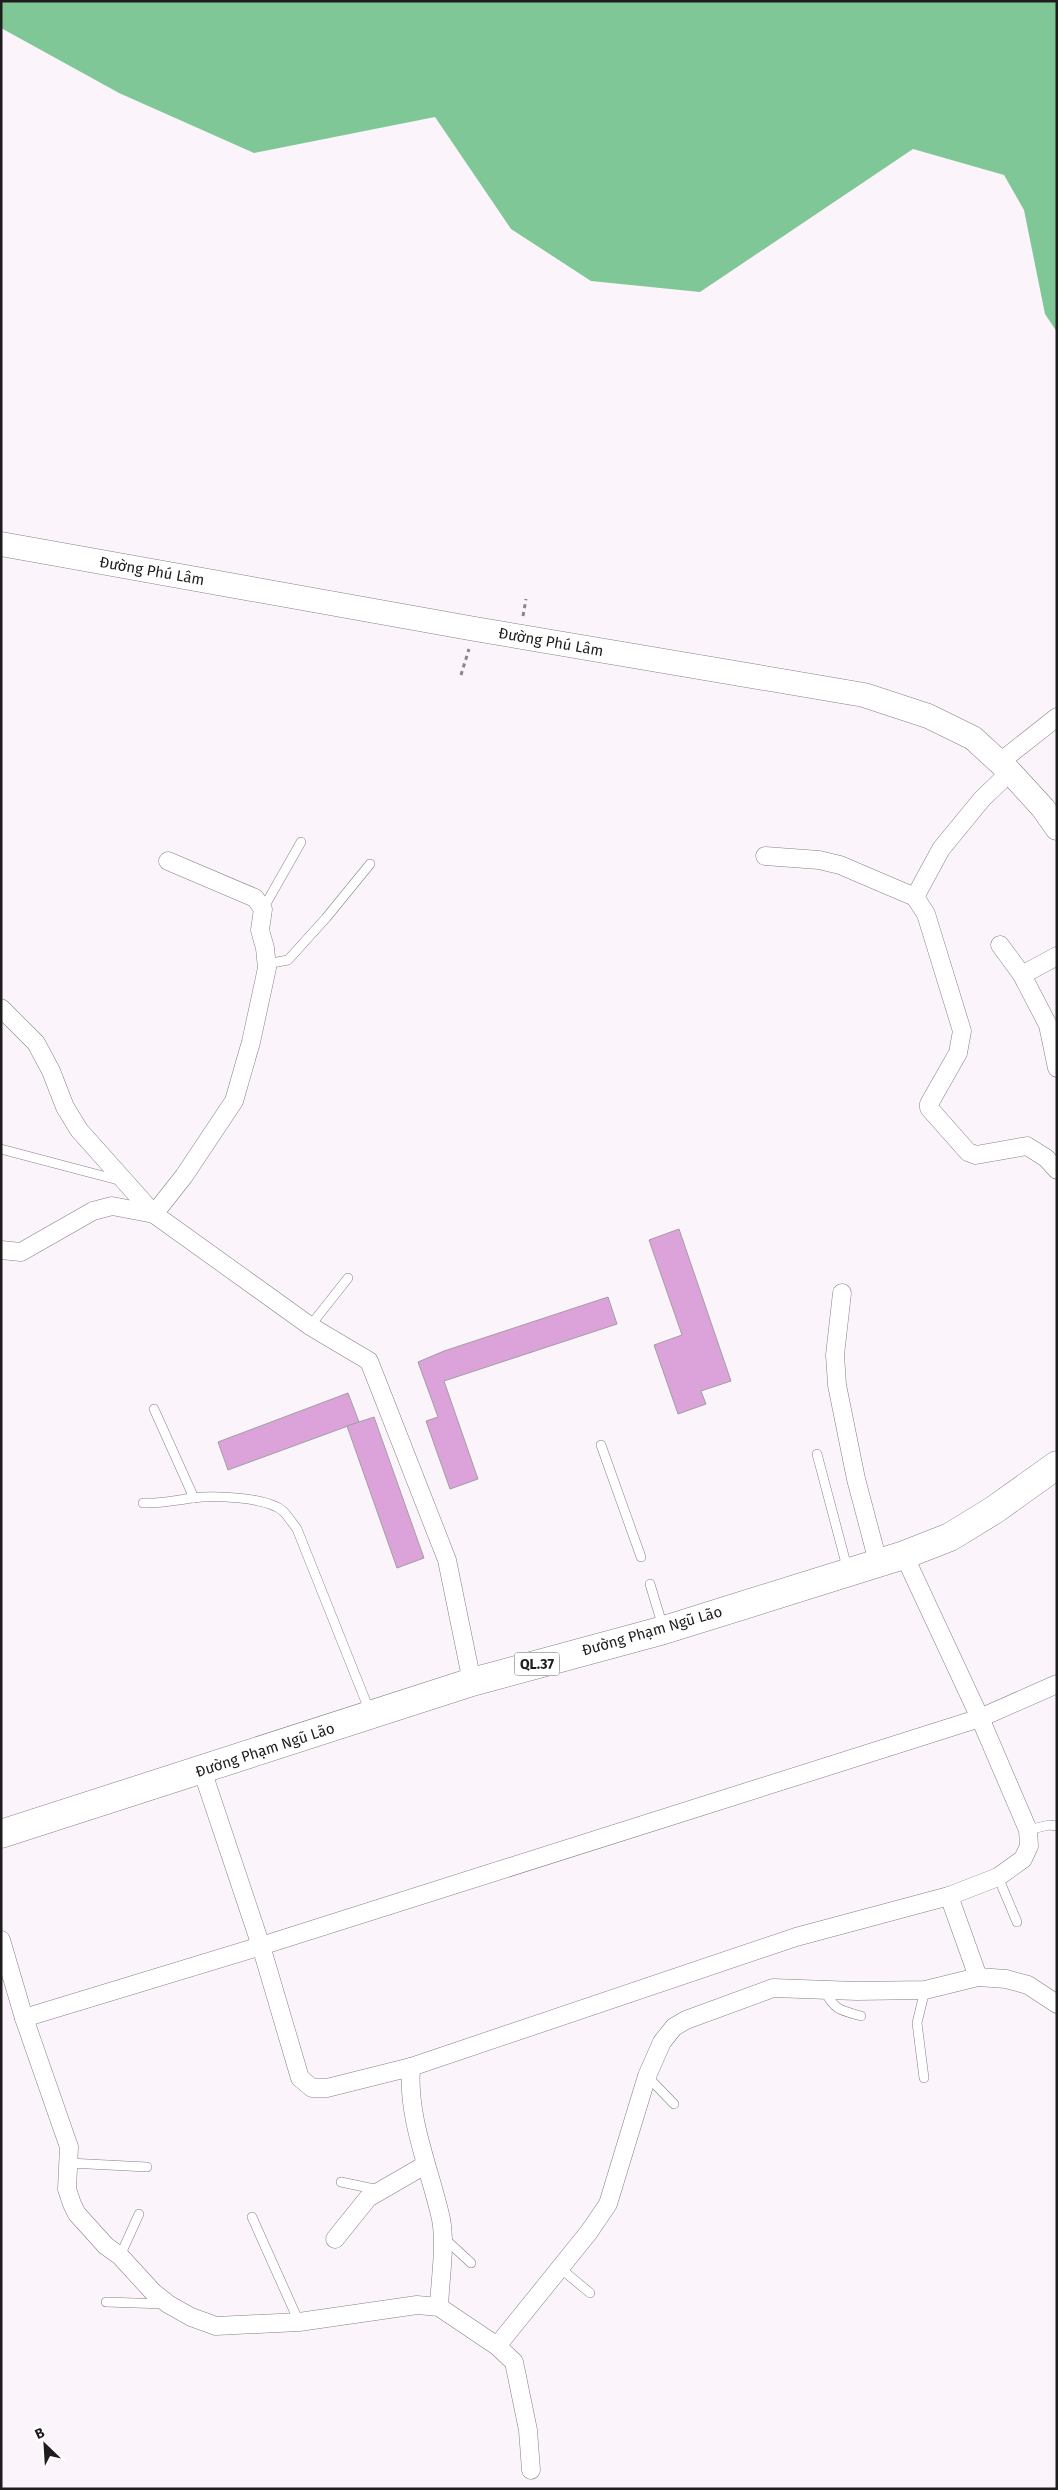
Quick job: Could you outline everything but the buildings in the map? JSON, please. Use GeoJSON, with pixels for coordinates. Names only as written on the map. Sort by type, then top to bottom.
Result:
{"type":"FeatureCollection","features":[{"type":"Feature","properties":{"kind":"highway","name":"Đường Phạm Ngũ Lão"},"geometry":{"type":"LineString","coordinates":[[1,1834],[372,1716],[472,1682],[664,1630],[904,1555],[950,1537],[994,1510],[1057,1465]]}},
{"type":"Feature","properties":{"kind":"main road","name":"Đường Phú Lâm"},"geometry":{"type":"LineString","coordinates":[[1,544],[475,629],[864,695],[928,716],[973,738],[1005,767],[1042,808],[1057,828]]}},
{"type":"Feature","properties":{"kind":"street"},"geometry":{"type":"LineString","coordinates":[[915,897],[941,849],[982,799],[1005,767],[1057,717]]}},
{"type":"Feature","properties":{"kind":"street"},"geometry":{"type":"LineString","coordinates":[[765,856],[819,860],[840,865],[915,897],[926,914],[962,1031],[958,1053],[929,1104],[929,1108],[968,1152],[976,1155],[1027,1146],[1046,1158],[1057,1170]]}},
{"type":"Feature","properties":{"kind":"street"},"geometry":{"type":"LineString","coordinates":[[154,1214],[184,1176],[234,1101],[251,1042],[267,968],[260,930],[263,909],[255,898],[168,861]]}},
{"type":"Feature","properties":{"kind":"street"},"geometry":{"type":"LineString","coordinates":[[1000,945],[1022,974],[1048,1025],[1057,1068]]}},
{"type":"Feature","properties":{"kind":"street"},"geometry":{"type":"LineString","coordinates":[[1022,974],[1057,956]]}},
{"type":"Feature","properties":{"kind":"street"},"geometry":{"type":"LineString","coordinates":[[1,1008],[36,1043],[51,1071],[65,1107],[79,1130],[154,1214],[310,1326],[370,1361],[447,1560],[472,1682]]}},
{"type":"Feature","properties":{"kind":"street"},"geometry":{"type":"LineString","coordinates":[[1,1250],[21,1252],[93,1211],[112,1206],[154,1214]]}},
{"type":"Feature","properties":{"kind":"street"},"geometry":{"type":"LineString","coordinates":[[842,1293],[835,1355],[838,1385],[856,1479],[878,1562]]}},
{"type":"Feature","properties":{"kind":"street"},"geometry":{"type":"LineString","coordinates":[[202,1770],[261,1946],[300,2078],[312,2088],[327,2088],[411,2067],[796,1937],[949,1896],[998,1877],[1023,1858],[1028,1846],[1028,1830],[980,1718],[904,1555]]}},
{"type":"Feature","properties":{"kind":"street"},"geometry":{"type":"LineString","coordinates":[[24,2018],[261,1946],[980,1718],[1057,1684]]}},
{"type":"Feature","properties":{"kind":"street"},"geometry":{"type":"LineString","coordinates":[[949,1896],[978,1977]]}},
{"type":"Feature","properties":{"kind":"street"},"geometry":{"type":"LineString","coordinates":[[1,1940],[24,2018],[67,2140],[69,2163],[67,2189],[72,2204],[106,2246],[120,2256],[153,2292],[168,2304],[191,2317],[216,2326],[299,2322],[417,2305],[438,2307],[510,2356],[517,2368],[528,2430],[531,2470]]}},
{"type":"Feature","properties":{"kind":"street"},"geometry":{"type":"LineString","coordinates":[[497,2346],[589,2232],[608,2204],[647,2076],[662,2042],[674,2027],[686,2020],[772,1988],[925,1990],[978,1977],[1006,1979],[1028,1985],[1057,2004]]}},
{"type":"Feature","properties":{"kind":"street"},"geometry":{"type":"LineString","coordinates":[[411,2067],[409,2088],[426,2165],[441,2219],[442,2236],[438,2307]]}},
{"type":"Feature","properties":{"kind":"street"},"geometry":{"type":"LineString","coordinates":[[335,2239],[368,2198],[379,2190],[426,2165]]}},
{"type":"Feature","properties":{"kind":"lane"},"geometry":{"type":"LineString","coordinates":[[263,909],[301,842]]}},
{"type":"Feature","properties":{"kind":"lane"},"geometry":{"type":"LineString","coordinates":[[266,959],[272,963],[288,960],[326,918],[370,864]]}},
{"type":"Feature","properties":{"kind":"lane"},"geometry":{"type":"LineString","coordinates":[[1,1149],[127,1182]]}},
{"type":"Feature","properties":{"kind":"lane"},"geometry":{"type":"LineString","coordinates":[[310,1326],[348,1278]]}},
{"type":"Feature","properties":{"kind":"lane"},"geometry":{"type":"LineString","coordinates":[[154,1409],[194,1498]]}},
{"type":"Feature","properties":{"kind":"lane"},"geometry":{"type":"LineString","coordinates":[[601,1445],[641,1557]]}},
{"type":"Feature","properties":{"kind":"lane"},"geometry":{"type":"LineString","coordinates":[[817,1454],[848,1571]]}},
{"type":"Feature","properties":{"kind":"lane"},"geometry":{"type":"LineString","coordinates":[[143,1504],[216,1497],[259,1502],[282,1510],[297,1529],[372,1716]]}},
{"type":"Feature","properties":{"kind":"lane"},"geometry":{"type":"LineString","coordinates":[[650,1584],[664,1630]]}},
{"type":"Feature","properties":{"kind":"lane"},"geometry":{"type":"LineString","coordinates":[[1028,1830],[1049,1825],[1057,1826]]}},
{"type":"Feature","properties":{"kind":"lane"},"geometry":{"type":"LineString","coordinates":[[998,1877],[1017,1922]]}},
{"type":"Feature","properties":{"kind":"lane"},"geometry":{"type":"LineString","coordinates":[[824,1990],[833,2006],[861,2016]]}},
{"type":"Feature","properties":{"kind":"lane"},"geometry":{"type":"LineString","coordinates":[[924,2078],[917,2023],[925,1990]]}},
{"type":"Feature","properties":{"kind":"lane"},"geometry":{"type":"LineString","coordinates":[[647,2076],[674,2104]]}},
{"type":"Feature","properties":{"kind":"lane"},"geometry":{"type":"LineString","coordinates":[[69,2163],[147,2167]]}},
{"type":"Feature","properties":{"kind":"lane"},"geometry":{"type":"LineString","coordinates":[[340,2182],[379,2190]]}},
{"type":"Feature","properties":{"kind":"lane"},"geometry":{"type":"LineString","coordinates":[[120,2256],[139,2214]]}},
{"type":"Feature","properties":{"kind":"lane"},"geometry":{"type":"LineString","coordinates":[[252,2217],[299,2322]]}},
{"type":"Feature","properties":{"kind":"lane"},"geometry":{"type":"LineString","coordinates":[[442,2236],[471,2263]]}},
{"type":"Feature","properties":{"kind":"lane"},"geometry":{"type":"LineString","coordinates":[[560,2268],[590,2293]]}},
{"type":"Feature","properties":{"kind":"lane"},"geometry":{"type":"LineString","coordinates":[[106,2302],[168,2304]]}},
{"type":"Feature","properties":{"kind":"path"},"geometry":{"type":"LineString","coordinates":[[461,675],[475,629]]}},
{"type":"Feature","properties":{"kind":"green space"},"geometry":{"type":"Polygon","coordinates":[[[1,1],[1057,1],[1057,332],[1045,314],[1024,210],[1004,175],[913,149],[700,292],[591,281],[511,229],[435,117],[254,153],[119,93],[1,28],[1,1]]]}}]}
